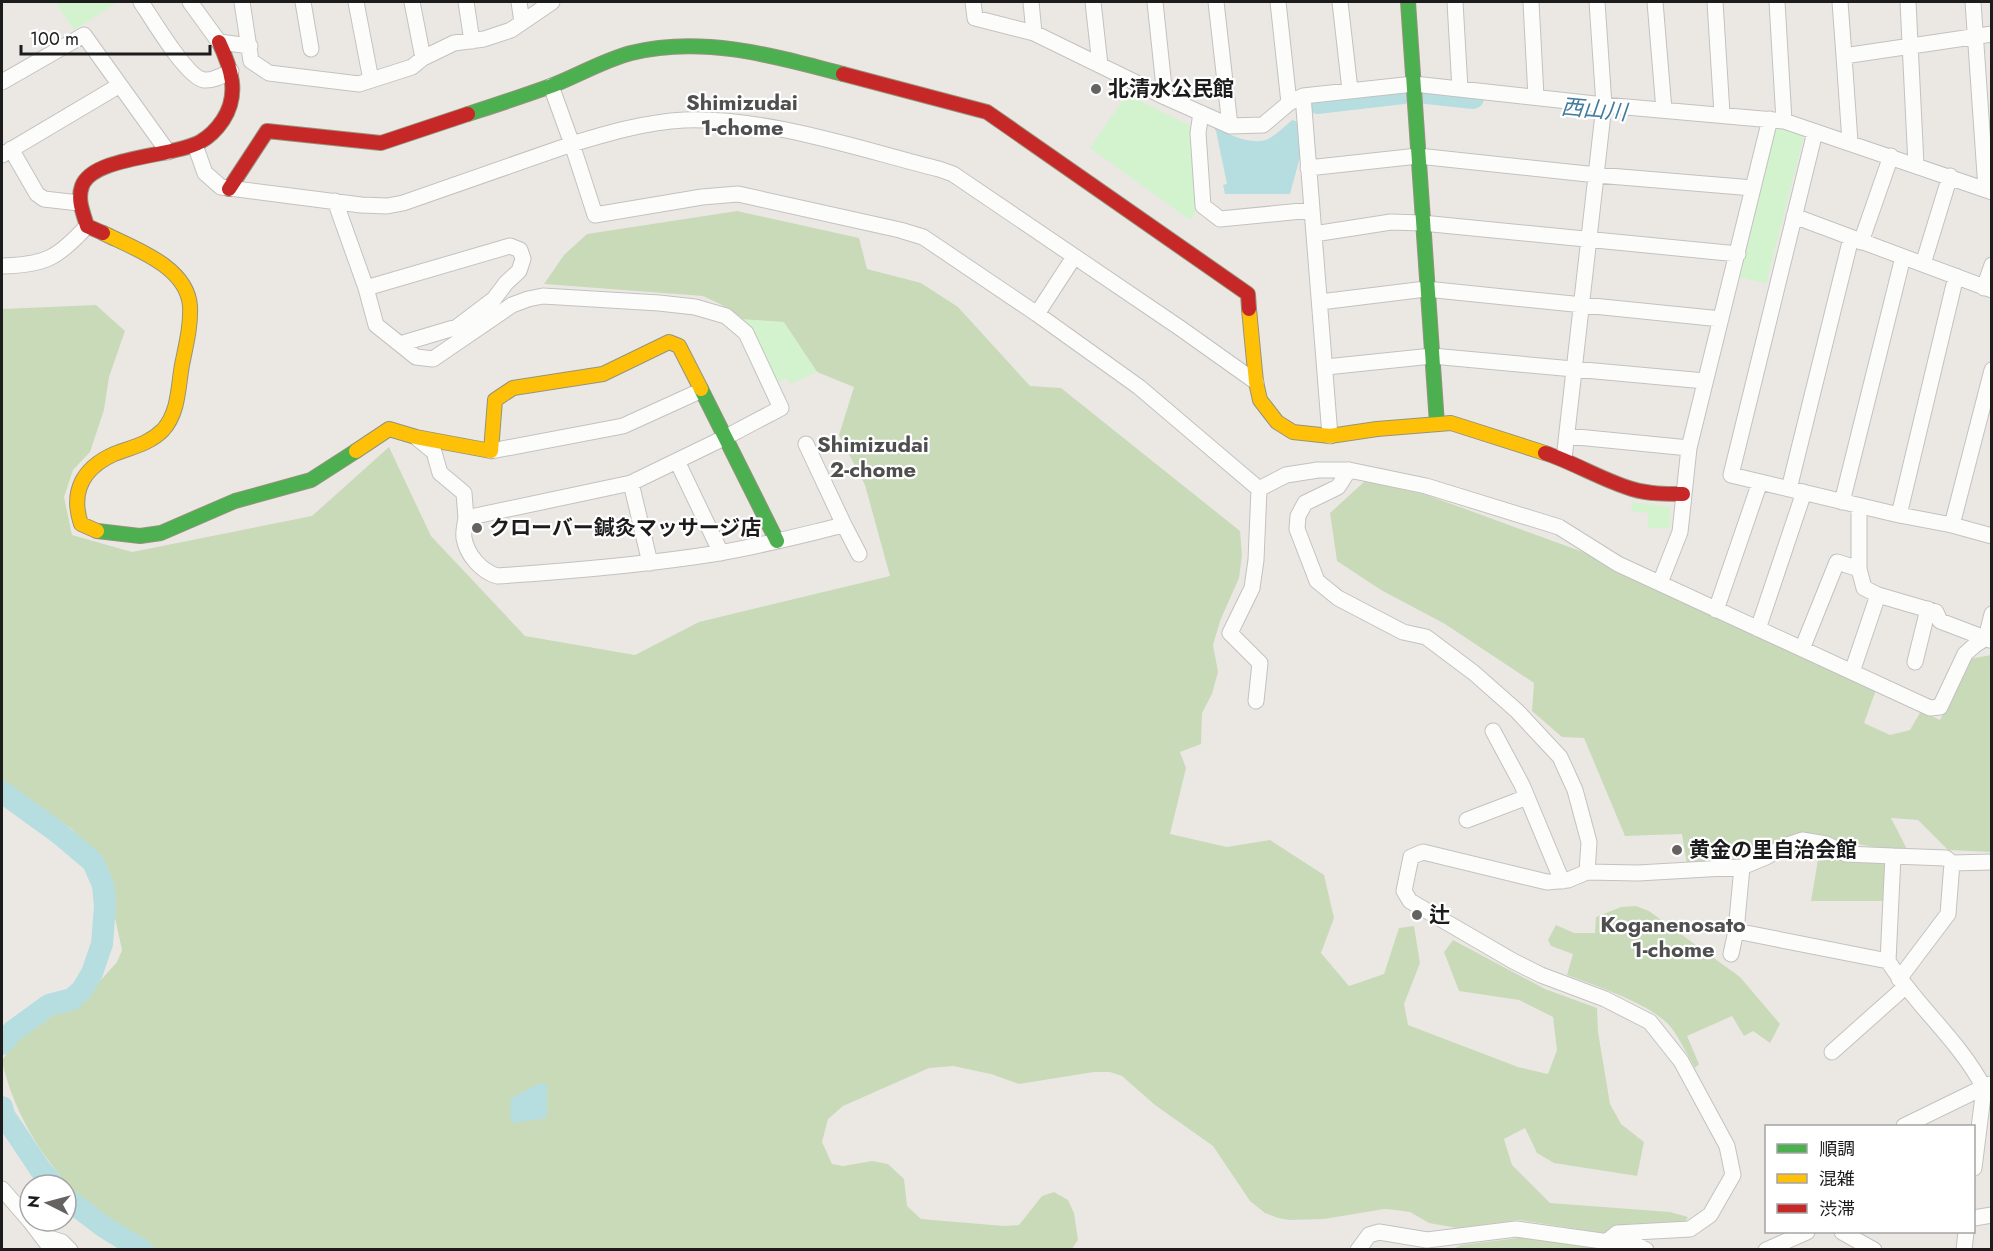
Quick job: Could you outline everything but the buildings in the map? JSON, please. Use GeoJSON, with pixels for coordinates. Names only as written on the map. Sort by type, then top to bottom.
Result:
{"type":"FeatureCollection","features":[{"type":"Feature","properties":{"kind":"street"},"geometry":{"type":"LineString","coordinates":[[141,2],[184,65],[195,75],[203,80],[217,78],[231,71]]}},
{"type":"Feature","properties":{"kind":"street"},"geometry":{"type":"LineString","coordinates":[[190,2],[219,42],[231,71],[233,86],[231,106],[222,122],[208,137],[195,145],[109,165],[93,172],[79,191],[79,203],[87,226],[170,268],[189,297],[184,356],[171,416],[160,432],[141,446],[106,458],[92,469],[77,490],[75,498],[81,524],[109,533],[140,536],[161,533],[235,501],[311,480],[389,429],[416,437],[491,451],[623,426],[700,391]]}},
{"type":"Feature","properties":{"kind":"street"},"geometry":{"type":"LineString","coordinates":[[242,2],[251,61],[269,73],[359,84],[412,67],[423,58],[454,43],[472,41],[511,30],[552,2]]}},
{"type":"Feature","properties":{"kind":"street"},"geometry":{"type":"LineString","coordinates":[[303,2],[311,49]]}},
{"type":"Feature","properties":{"kind":"street"},"geometry":{"type":"LineString","coordinates":[[356,2],[371,80]]}},
{"type":"Feature","properties":{"kind":"street"},"geometry":{"type":"LineString","coordinates":[[412,2],[423,58]]}},
{"type":"Feature","properties":{"kind":"street"},"geometry":{"type":"LineString","coordinates":[[466,2],[472,41]]}},
{"type":"Feature","properties":{"kind":"street"},"geometry":{"type":"LineString","coordinates":[[519,2],[522,22]]}},
{"type":"Feature","properties":{"kind":"street"},"geometry":{"type":"LineString","coordinates":[[973,2],[975,18],[1034,33],[1230,126],[1263,125],[1296,100],[1350,90],[1414,84],[1604,105],[1777,120],[1850,142],[1989,191],[1972,2]]}},
{"type":"Feature","properties":{"kind":"street"},"geometry":{"type":"LineString","coordinates":[[1031,2],[1034,33]]}},
{"type":"Feature","properties":{"kind":"street"},"geometry":{"type":"LineString","coordinates":[[1093,2],[1100,65]]}},
{"type":"Feature","properties":{"kind":"street"},"geometry":{"type":"LineString","coordinates":[[1155,2],[1165,97]]}},
{"type":"Feature","properties":{"kind":"street"},"geometry":{"type":"LineString","coordinates":[[1216,2],[1230,126]]}},
{"type":"Feature","properties":{"kind":"street"},"geometry":{"type":"LineString","coordinates":[[1278,2],[1308,168],[1330,436]]}},
{"type":"Feature","properties":{"kind":"street"},"geometry":{"type":"LineString","coordinates":[[1340,2],[1350,90]]}},
{"type":"Feature","properties":{"kind":"street"},"geometry":{"type":"LineString","coordinates":[[1408,2],[1437,424]]}},
{"type":"Feature","properties":{"kind":"street"},"geometry":{"type":"LineString","coordinates":[[1455,2],[1461,89]]}},
{"type":"Feature","properties":{"kind":"street"},"geometry":{"type":"LineString","coordinates":[[1531,2],[1536,97]]}},
{"type":"Feature","properties":{"kind":"street"},"geometry":{"type":"LineString","coordinates":[[1564,459],[1604,105],[1596,2]]}},
{"type":"Feature","properties":{"kind":"street"},"geometry":{"type":"LineString","coordinates":[[1655,2],[1664,110]]}},
{"type":"Feature","properties":{"kind":"street"},"geometry":{"type":"LineString","coordinates":[[1715,2],[1722,114]]}},
{"type":"Feature","properties":{"kind":"street"},"geometry":{"type":"LineString","coordinates":[[1660,583],[1680,532],[1689,448],[1753,188],[1777,120],[1777,2]]}},
{"type":"Feature","properties":{"kind":"street"},"geometry":{"type":"LineString","coordinates":[[1840,2],[1850,142]]}},
{"type":"Feature","properties":{"kind":"street"},"geometry":{"type":"LineString","coordinates":[[1908,2],[1916,165]]}},
{"type":"Feature","properties":{"kind":"street"},"geometry":{"type":"LineString","coordinates":[[1844,56],[1992,34]]}},
{"type":"Feature","properties":{"kind":"street"},"geometry":{"type":"LineString","coordinates":[[2,82],[84,35],[168,152]]}},
{"type":"Feature","properties":{"kind":"street"},"geometry":{"type":"LineString","coordinates":[[219,42],[249,46]]}},
{"type":"Feature","properties":{"kind":"street"},"geometry":{"type":"LineString","coordinates":[[229,189],[267,131],[381,143],[551,86],[630,53],[674,46],[721,47],[787,59],[987,112],[1248,294],[1256,382],[1260,400],[1277,422],[1293,432],[1330,436],[1377,429],[1451,423],[1564,459],[1631,489],[1653,494],[1683,494]]}},
{"type":"Feature","properties":{"kind":"street"},"geometry":{"type":"LineString","coordinates":[[79,203],[44,199],[37,194],[6,152],[120,85]]}},
{"type":"Feature","properties":{"kind":"street"},"geometry":{"type":"LineString","coordinates":[[551,86],[595,215],[702,197],[738,194],[923,237],[1139,387],[1258,489]]}},
{"type":"Feature","properties":{"kind":"street"},"geometry":{"type":"LineString","coordinates":[[1201,113],[1198,134],[1203,206],[1220,219],[1312,210]]}},
{"type":"Feature","properties":{"kind":"street"},"geometry":{"type":"LineString","coordinates":[[195,145],[205,173],[221,187],[387,206],[403,203],[572,144],[648,124],[683,120],[760,125],[953,174],[1256,382]]}},
{"type":"Feature","properties":{"kind":"street"},"geometry":{"type":"LineString","coordinates":[[1815,132],[1731,475],[1992,536]]}},
{"type":"Feature","properties":{"kind":"street"},"geometry":{"type":"LineString","coordinates":[[1308,168],[1418,156],[1597,175],[1753,188]]}},
{"type":"Feature","properties":{"kind":"street"},"geometry":{"type":"LineString","coordinates":[[1789,489],[1856,240],[1891,156]]}},
{"type":"Feature","properties":{"kind":"street"},"geometry":{"type":"LineString","coordinates":[[1923,264],[1950,177]]}},
{"type":"Feature","properties":{"kind":"street"},"geometry":{"type":"LineString","coordinates":[[335,201],[366,288],[376,325],[416,357],[433,359],[512,305],[543,296],[695,307],[726,316],[746,333],[781,408],[631,483],[466,518]]}},
{"type":"Feature","properties":{"kind":"street"},"geometry":{"type":"LineString","coordinates":[[1794,216],[1988,289],[1992,265]]}},
{"type":"Feature","properties":{"kind":"street"},"geometry":{"type":"LineString","coordinates":[[1314,234],[1391,222],[1738,254]]}},
{"type":"Feature","properties":{"kind":"street"},"geometry":{"type":"LineString","coordinates":[[2,266],[47,261],[69,246],[87,226]]}},
{"type":"Feature","properties":{"kind":"street"},"geometry":{"type":"LineString","coordinates":[[366,288],[510,246],[520,250],[524,259],[519,271],[494,299],[457,327],[400,344]]}},
{"type":"Feature","properties":{"kind":"street"},"geometry":{"type":"LineString","coordinates":[[1037,314],[1074,256]]}},
{"type":"Feature","properties":{"kind":"street"},"geometry":{"type":"LineString","coordinates":[[1842,502],[1903,257]]}},
{"type":"Feature","properties":{"kind":"street"},"geometry":{"type":"LineString","coordinates":[[1899,515],[1956,276]]}},
{"type":"Feature","properties":{"kind":"street"},"geometry":{"type":"LineString","coordinates":[[1320,302],[1426,289],[1721,319]]}},
{"type":"Feature","properties":{"kind":"street"},"geometry":{"type":"LineString","coordinates":[[491,451],[495,400],[513,388],[603,374],[669,342],[679,346],[777,541]]}},
{"type":"Feature","properties":{"kind":"street"},"geometry":{"type":"LineString","coordinates":[[1326,366],[1432,356],[1705,381]]}},
{"type":"Feature","properties":{"kind":"street"},"geometry":{"type":"LineString","coordinates":[[1952,525],[1992,370]]}},
{"type":"Feature","properties":{"kind":"street"},"geometry":{"type":"LineString","coordinates":[[1567,436],[1689,448]]}},
{"type":"Feature","properties":{"kind":"street"},"geometry":{"type":"LineString","coordinates":[[416,437],[434,452],[440,473],[464,493],[466,518],[464,537],[471,557],[488,573],[497,576],[596,569],[721,553],[844,525]]}},
{"type":"Feature","properties":{"kind":"street"},"geometry":{"type":"LineString","coordinates":[[806,444],[859,554]]}},
{"type":"Feature","properties":{"kind":"street"},"geometry":{"type":"LineString","coordinates":[[677,461],[721,553]]}},
{"type":"Feature","properties":{"kind":"street"},"geometry":{"type":"LineString","coordinates":[[1258,489],[1286,475],[1318,470],[1349,470],[1426,486],[1559,527],[1618,564],[1930,708],[1940,707],[1944,701],[1965,654],[1975,645],[1989,640]]}},
{"type":"Feature","properties":{"kind":"street"},"geometry":{"type":"LineString","coordinates":[[1349,470],[1338,487],[1305,503],[1298,516],[1297,529],[1317,581],[1338,598],[1403,632],[1426,637],[1474,673],[1517,711],[1560,757],[1575,790],[1589,842],[1587,872]]}},
{"type":"Feature","properties":{"kind":"street"},"geometry":{"type":"LineString","coordinates":[[1716,610],[1760,482]]}},
{"type":"Feature","properties":{"kind":"street"},"geometry":{"type":"LineString","coordinates":[[631,483],[650,563]]}},
{"type":"Feature","properties":{"kind":"street"},"geometry":{"type":"LineString","coordinates":[[1256,701],[1260,663],[1230,633],[1252,588],[1256,560],[1258,489]]}},
{"type":"Feature","properties":{"kind":"street"},"geometry":{"type":"LineString","coordinates":[[1758,629],[1804,492]]}},
{"type":"Feature","properties":{"kind":"street"},"geometry":{"type":"LineString","coordinates":[[1859,506],[1859,569],[1864,588],[1878,595],[1936,612],[1940,621],[1989,640]]}},
{"type":"Feature","properties":{"kind":"street"},"geometry":{"type":"LineString","coordinates":[[1802,649],[1837,562],[1859,569]]}},
{"type":"Feature","properties":{"kind":"street"},"geometry":{"type":"LineString","coordinates":[[1852,672],[1878,595]]}},
{"type":"Feature","properties":{"kind":"street"},"geometry":{"type":"LineString","coordinates":[[1915,662],[1928,609]]}},
{"type":"Feature","properties":{"kind":"street"},"geometry":{"type":"LineString","coordinates":[[1989,640],[1992,614]]}},
{"type":"Feature","properties":{"kind":"street"},"geometry":{"type":"LineString","coordinates":[[1493,731],[1527,797],[1562,881]]}},
{"type":"Feature","properties":{"kind":"street"},"geometry":{"type":"LineString","coordinates":[[1467,820],[1527,797]]}},
{"type":"Feature","properties":{"kind":"street"},"geometry":{"type":"LineString","coordinates":[[1606,1242],[1617,1233],[1690,1229],[1710,1215],[1733,1175],[1728,1146],[1681,1061],[1650,1022],[1605,999],[1541,975],[1513,961],[1410,901],[1404,891],[1411,857],[1423,852],[1547,882],[1562,881],[1587,872],[1638,873],[1742,867],[1784,846],[1802,840],[1826,844],[1846,854],[1946,858],[1952,863],[1992,862]]}},
{"type":"Feature","properties":{"kind":"street"},"geometry":{"type":"LineString","coordinates":[[1893,856],[1888,961],[1902,983],[1941,1025],[1988,1085],[1975,1162]]}},
{"type":"Feature","properties":{"kind":"street"},"geometry":{"type":"LineString","coordinates":[[1832,1052],[1902,983],[1948,914],[1952,863]]}},
{"type":"Feature","properties":{"kind":"street"},"geometry":{"type":"LineString","coordinates":[[1731,954],[1736,931],[1742,867]]}},
{"type":"Feature","properties":{"kind":"street"},"geometry":{"type":"LineString","coordinates":[[1736,931],[1888,961]]}},
{"type":"Feature","properties":{"kind":"street"},"geometry":{"type":"LineString","coordinates":[[1913,1124],[1988,1085]]}},
{"type":"Feature","properties":{"kind":"street"},"geometry":{"type":"LineString","coordinates":[[2,1190],[18,1208]]}},
{"type":"Feature","properties":{"kind":"street"},"geometry":{"type":"LineString","coordinates":[[1975,1218],[1992,1215]]}},
{"type":"Feature","properties":{"kind":"street"},"geometry":{"type":"LineString","coordinates":[[1358,1250],[1369,1234],[1379,1232],[1427,1240],[1527,1230],[1638,1246],[1646,1250]]}},
{"type":"Feature","properties":{"kind":"street"},"geometry":{"type":"LineString","coordinates":[[40,1233],[52,1250]]}},
{"type":"Feature","properties":{"kind":"street"},"geometry":{"type":"LineString","coordinates":[[1766,1250],[1805,1233]]}},
{"type":"Feature","properties":{"kind":"street"},"geometry":{"type":"LineString","coordinates":[[1844,1233],[1874,1250]]}},
{"type":"Feature","properties":{"kind":"street"},"geometry":{"type":"LineString","coordinates":[[1964,1250],[1966,1233]]}},
{"type":"Feature","properties":{"kind":"street"},"geometry":{"type":"LineString","coordinates":[[43,1236],[62,1242],[70,1250]]}},
{"type":"Feature","properties":{"kind":"green space"},"geometry":{"type":"Polygon","coordinates":[[[55,2],[118,2],[74,30],[55,2]]]}},
{"type":"Feature","properties":{"kind":"green space"},"geometry":{"type":"Polygon","coordinates":[[[1127,94],[1192,127],[1198,208],[1190,220],[1090,148],[1127,94]]]}},
{"type":"Feature","properties":{"kind":"green space"},"geometry":{"type":"Polygon","coordinates":[[[1780,128],[1804,136],[1766,284],[1740,277],[1775,131],[1780,128]]]}},
{"type":"Feature","properties":{"kind":"green space"},"geometry":{"type":"Polygon","coordinates":[[[737,211],[859,238],[867,269],[921,283],[958,307],[1030,386],[1061,388],[1240,531],[1242,555],[1239,578],[1220,621],[1213,645],[1218,672],[1212,694],[1202,713],[1201,744],[1180,752],[1186,768],[1170,834],[1227,847],[1270,840],[1324,875],[1334,918],[1321,953],[1349,986],[1384,974],[1399,928],[1414,926],[1420,963],[1404,1004],[1408,1025],[1518,1067],[1548,1074],[1557,1050],[1553,1017],[1519,1000],[1459,991],[1444,952],[1453,940],[1545,989],[1597,1008],[1598,1032],[1610,1104],[1621,1124],[1644,1142],[1637,1176],[1554,1163],[1537,1153],[1525,1128],[1504,1139],[1512,1165],[1550,1203],[1670,1212],[1688,1217],[1685,1222],[1613,1228],[1603,1233],[1519,1220],[1457,1228],[1429,1223],[1410,1212],[1384,1209],[1324,1219],[1278,1218],[1265,1213],[1250,1201],[1213,1146],[1155,1105],[1122,1076],[1110,1072],[1094,1072],[1019,1084],[991,1074],[953,1066],[929,1068],[843,1106],[828,1119],[822,1142],[832,1164],[843,1166],[872,1161],[888,1164],[904,1179],[907,1206],[921,1219],[1004,1226],[1019,1225],[1042,1196],[1054,1192],[1068,1200],[1074,1213],[1078,1240],[1072,1249],[155,1249],[86,1202],[78,1195],[78,1173],[59,1173],[45,1156],[23,1120],[7,1081],[2,1061],[13,1043],[57,1013],[81,1002],[117,962],[122,950],[109,891],[99,860],[72,829],[2,785],[2,309],[96,305],[125,331],[109,377],[104,410],[90,452],[73,470],[64,497],[72,535],[132,552],[312,516],[389,447],[431,536],[525,636],[635,655],[699,622],[890,576],[865,485],[839,435],[854,387],[817,372],[783,322],[737,319],[722,305],[703,296],[544,284],[564,255],[587,234],[737,211]]]}},
{"type":"Feature","properties":{"kind":"green space"},"geometry":{"type":"Polygon","coordinates":[[[737,319],[784,322],[817,372],[790,384],[787,378],[778,382],[749,327],[737,319]]]}},
{"type":"Feature","properties":{"kind":"green space"},"geometry":{"type":"Polygon","coordinates":[[[1365,481],[1427,495],[1594,556],[1611,567],[1713,616],[1876,690],[1864,723],[1890,735],[1910,730],[1921,711],[1940,720],[1970,659],[1991,655],[1991,852],[1948,850],[1918,820],[1891,818],[1909,853],[1817,837],[1783,840],[1743,856],[1687,864],[1682,834],[1625,836],[1584,738],[1562,737],[1532,711],[1534,683],[1445,624],[1381,590],[1337,561],[1330,513],[1365,481]]]}},
{"type":"Feature","properties":{"kind":"green space"},"geometry":{"type":"Polygon","coordinates":[[[1632,502],[1670,507],[1670,528],[1648,528],[1648,513],[1631,511],[1632,502]]]}},
{"type":"Feature","properties":{"kind":"green space"},"geometry":{"type":"Polygon","coordinates":[[[1820,848],[1887,862],[1884,901],[1811,901],[1820,848]]]}},
{"type":"Feature","properties":{"kind":"green space"},"geometry":{"type":"Polygon","coordinates":[[[1636,906],[1649,911],[1740,977],[1780,1024],[1770,1043],[1753,1031],[1744,1036],[1732,1016],[1687,1036],[1699,1064],[1695,1068],[1676,1034],[1659,1016],[1620,995],[1567,975],[1573,954],[1551,946],[1548,940],[1556,925],[1574,933],[1595,933],[1596,917],[1621,907],[1636,906]]]}},
{"type":"Feature","properties":{"kind":"green space"},"geometry":{"type":"Polygon","coordinates":[[[1527,1237],[1614,1250],[1451,1250],[1461,1245],[1527,1237]]]}},
{"type":"Feature","properties":{"kind":"water"},"geometry":{"type":"Polygon","coordinates":[[[1292,120],[1298,122],[1300,157],[1290,194],[1225,194],[1223,185],[1227,184],[1214,128],[1242,139],[1257,141],[1270,138],[1292,120]]]}},
{"type":"Feature","properties":{"kind":"water"},"geometry":{"type":"Polygon","coordinates":[[[540,1083],[547,1085],[547,1118],[513,1123],[510,1116],[511,1098],[540,1083]]]}},
{"type":"Feature","properties":{"kind":"waterway","name":"西山川"},"geometry":{"type":"LineString","coordinates":[[1317,103],[1403,93]]}},
{"type":"Feature","properties":{"kind":"waterway","name":"西山川"},"geometry":{"type":"LineString","coordinates":[[1427,93],[1473,98]]}},
{"type":"Feature","properties":{"kind":"waterway"},"geometry":{"type":"LineString","coordinates":[[2,792],[60,834],[93,862],[103,885],[105,906],[102,944],[92,973],[82,990],[72,999],[49,1005],[13,1031],[2,1044]]}},
{"type":"Feature","properties":{"kind":"waterway"},"geometry":{"type":"LineString","coordinates":[[2,1107],[4,1115],[44,1173]]}},
{"type":"Feature","properties":{"kind":"waterway"},"geometry":{"type":"LineString","coordinates":[[78,1207],[104,1227],[142,1250]]}},
{"type":"Feature","properties":{"kind":"traffic: fast"},"geometry":{"type":"LineString","coordinates":[[1408,2],[1437,424]]}},
{"type":"Feature","properties":{"kind":"traffic: fast"},"geometry":{"type":"LineString","coordinates":[[468,114],[551,86],[621,56],[658,48],[685,46],[738,50],[843,74]]}},
{"type":"Feature","properties":{"kind":"traffic: fast"},"geometry":{"type":"LineString","coordinates":[[701,389],[777,541]]}},
{"type":"Feature","properties":{"kind":"traffic: fast"},"geometry":{"type":"LineString","coordinates":[[97,531],[140,536],[161,533],[235,501],[311,480],[356,451]]}},
{"type":"Feature","properties":{"kind":"traffic: slow"},"geometry":{"type":"LineString","coordinates":[[97,531],[81,524],[78,512],[78,491],[94,466],[114,454],[152,439],[168,423],[177,399],[190,313],[187,292],[169,269],[143,252],[103,233]]}},
{"type":"Feature","properties":{"kind":"traffic: slow"},"geometry":{"type":"LineString","coordinates":[[1249,309],[1256,382],[1260,400],[1277,422],[1293,432],[1330,436],[1377,429],[1451,423],[1545,453]]}},
{"type":"Feature","properties":{"kind":"traffic: slow"},"geometry":{"type":"LineString","coordinates":[[356,451],[389,429],[416,437],[491,451],[495,400],[513,388],[603,374],[669,342],[679,346],[701,389]]}},
{"type":"Feature","properties":{"kind":"traffic: jam"},"geometry":{"type":"LineString","coordinates":[[103,233],[87,226],[81,206],[82,186],[89,176],[117,163],[188,147],[200,142],[207,138],[223,120],[231,100],[232,81],[219,42]]}},
{"type":"Feature","properties":{"kind":"traffic: jam"},"geometry":{"type":"LineString","coordinates":[[843,74],[987,112],[1248,294],[1249,309]]}},
{"type":"Feature","properties":{"kind":"traffic: jam"},"geometry":{"type":"LineString","coordinates":[[229,189],[267,131],[381,143],[468,114]]}},
{"type":"Feature","properties":{"kind":"traffic: jam"},"geometry":{"type":"LineString","coordinates":[[1545,453],[1632,489],[1651,493],[1683,494]]}},
{"type":"Feature","properties":{"kind":"place","name":"北清水公民館"},"geometry":{"type":"Point","coordinates":[1096,89]}},
{"type":"Feature","properties":{"kind":"place","name":"クローバー鍼灸マッサージ店"},"geometry":{"type":"Point","coordinates":[477,528]}},
{"type":"Feature","properties":{"kind":"place","name":"黄金の里自治会館"},"geometry":{"type":"Point","coordinates":[1677,850]}},
{"type":"Feature","properties":{"kind":"place","name":"辻"},"geometry":{"type":"Point","coordinates":[1417,915]}},
{"type":"Feature","properties":{"kind":"district","name":"Shimizudai 1-chome"},"geometry":{"type":"Point","coordinates":[742,114]}},
{"type":"Feature","properties":{"kind":"district","name":"Shimizudai 2-chome"},"geometry":{"type":"Point","coordinates":[873,456]}},
{"type":"Feature","properties":{"kind":"district","name":"Koganenosato 1-chome"},"geometry":{"type":"Point","coordinates":[1673,936]}}]}
